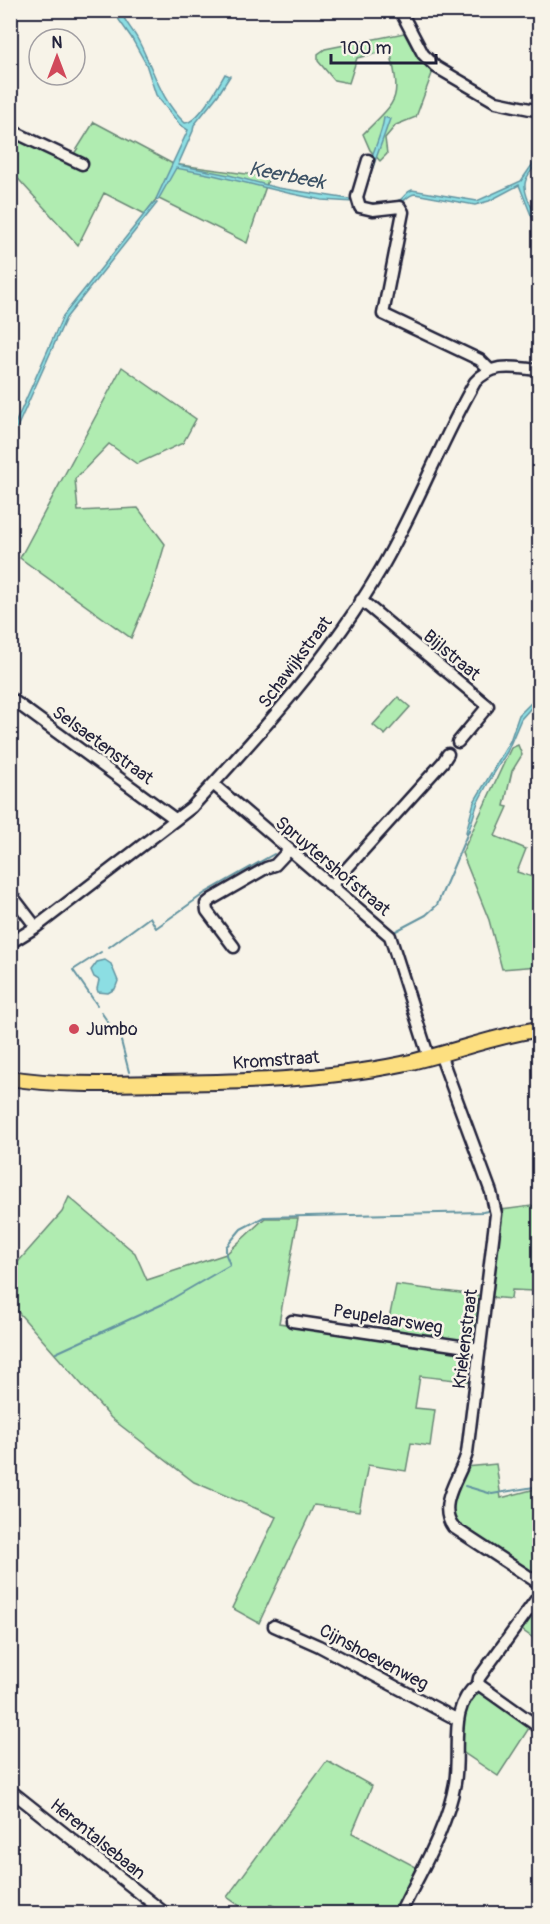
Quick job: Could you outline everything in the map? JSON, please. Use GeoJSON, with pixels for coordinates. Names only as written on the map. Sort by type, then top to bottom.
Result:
{"type":"FeatureCollection","features":[{"type":"Feature","properties":{"kind":"main road","name":"Kromstraat"},"geometry":{"type":"LineString","coordinates":[[10,1078],[57,1083],[208,1082],[350,1072],[435,1056],[488,1039],[540,1029]]}},
{"type":"Feature","properties":{"kind":"street"},"geometry":{"type":"LineString","coordinates":[[400,10],[423,54],[436,67],[496,102],[540,111]]}},
{"type":"Feature","properties":{"kind":"street"},"geometry":{"type":"LineString","coordinates":[[10,130],[82,164]]}},
{"type":"Feature","properties":{"kind":"street"},"geometry":{"type":"LineString","coordinates":[[368,160],[357,197],[360,207],[373,210],[400,207],[403,212],[382,314],[480,360],[490,370],[502,367],[540,370]]}},
{"type":"Feature","properties":{"kind":"street","name":"Schawijkstraat"},"geometry":{"type":"LineString","coordinates":[[10,943],[36,927],[192,807],[287,703],[313,670],[380,571],[471,389],[481,375],[490,370]]}},
{"type":"Feature","properties":{"kind":"street","name":"Bijlstraat"},"geometry":{"type":"LineString","coordinates":[[361,600],[488,706],[458,742]]}},
{"type":"Feature","properties":{"kind":"street","name":"Selsaetenstraat"},"geometry":{"type":"LineString","coordinates":[[10,698],[175,819]]}},
{"type":"Feature","properties":{"kind":"street"},"geometry":{"type":"LineString","coordinates":[[332,886],[443,762],[448,753]]}},
{"type":"Feature","properties":{"kind":"street","name":"Spruytershofstraat"},"geometry":{"type":"LineString","coordinates":[[213,784],[390,936],[435,1056]]}},
{"type":"Feature","properties":{"kind":"street"},"geometry":{"type":"LineString","coordinates":[[234,947],[207,911],[206,904],[274,865],[289,850]]}},
{"type":"Feature","properties":{"kind":"street"},"geometry":{"type":"LineString","coordinates":[[10,893],[36,927]]}},
{"type":"Feature","properties":{"kind":"street","name":"Kriekenstraat"},"geometry":{"type":"LineString","coordinates":[[435,1056],[495,1203],[496,1214],[467,1453],[451,1493],[447,1518],[453,1527],[540,1584]]}},
{"type":"Feature","properties":{"kind":"street","name":"Peupelaarsweg"},"geometry":{"type":"LineString","coordinates":[[292,1321],[480,1349]]}},
{"type":"Feature","properties":{"kind":"street"},"geometry":{"type":"LineString","coordinates":[[400,1914],[442,1828],[449,1807],[456,1772],[459,1710],[463,1700],[478,1684],[479,1678],[540,1594]]}},
{"type":"Feature","properties":{"kind":"street","name":"Cijnshoevenweg"},"geometry":{"type":"LineString","coordinates":[[274,1626],[319,1646],[458,1720]]}},
{"type":"Feature","properties":{"kind":"street"},"geometry":{"type":"LineString","coordinates":[[478,1684],[540,1728]]}},
{"type":"Feature","properties":{"kind":"street","name":"Herentalsebaan"},"geometry":{"type":"LineString","coordinates":[[10,1790],[153,1910],[165,1914]]}},
{"type":"Feature","properties":{"kind":"green space"},"geometry":{"type":"Polygon","coordinates":[[[404,33],[415,53],[433,71],[416,117],[396,125],[385,138],[387,154],[380,161],[370,150],[363,134],[384,113],[394,98],[396,89],[390,50],[357,58],[349,83],[334,80],[318,61],[318,54],[325,49],[404,33]]]}},
{"type":"Feature","properties":{"kind":"green space"},"geometry":{"type":"Polygon","coordinates":[[[94,122],[173,164],[269,177],[247,243],[157,198],[145,214],[104,193],[78,245],[11,171],[11,135],[69,162],[94,122]]]}},
{"type":"Feature","properties":{"kind":"green space"},"geometry":{"type":"Polygon","coordinates":[[[122,367],[196,419],[183,443],[137,464],[109,444],[75,479],[78,511],[138,508],[165,544],[151,591],[131,638],[20,558],[122,367]]]}},
{"type":"Feature","properties":{"kind":"green space"},"geometry":{"type":"Polygon","coordinates":[[[398,697],[410,707],[385,735],[373,725],[398,697]]]}},
{"type":"Feature","properties":{"kind":"green space"},"geometry":{"type":"Polygon","coordinates":[[[518,745],[522,755],[512,771],[504,806],[508,807],[495,836],[526,849],[517,872],[539,879],[539,966],[502,969],[489,920],[462,853],[511,748],[518,745]]]}},
{"type":"Feature","properties":{"kind":"green space"},"geometry":{"type":"Polygon","coordinates":[[[69,1197],[135,1253],[147,1280],[226,1254],[265,1218],[298,1218],[279,1323],[385,1339],[396,1285],[484,1296],[473,1382],[420,1376],[415,1408],[435,1410],[430,1446],[411,1443],[406,1471],[368,1465],[359,1511],[314,1505],[259,1623],[232,1608],[276,1517],[194,1482],[111,1418],[11,1304],[10,1271],[62,1212],[69,1197]]]}},
{"type":"Feature","properties":{"kind":"green space"},"geometry":{"type":"Polygon","coordinates":[[[539,1205],[539,1306],[531,1306],[533,1291],[512,1290],[511,1299],[490,1297],[501,1210],[539,1205]]]}},
{"type":"Feature","properties":{"kind":"green space"},"geometry":{"type":"Polygon","coordinates":[[[496,1464],[501,1498],[539,1488],[539,1583],[456,1526],[449,1506],[466,1467],[496,1464]]]}},
{"type":"Feature","properties":{"kind":"green space"},"geometry":{"type":"Polygon","coordinates":[[[539,1600],[539,1642],[519,1628],[539,1600]]]}},
{"type":"Feature","properties":{"kind":"green space"},"geometry":{"type":"Polygon","coordinates":[[[480,1689],[531,1725],[498,1776],[461,1751],[466,1702],[480,1689]]]}},
{"type":"Feature","properties":{"kind":"green space"},"geometry":{"type":"Polygon","coordinates":[[[327,1761],[372,1786],[352,1833],[416,1867],[394,1913],[325,1913],[312,1906],[308,1913],[287,1913],[270,1904],[265,1913],[250,1913],[227,1897],[327,1761]]]}},
{"type":"Feature","properties":{"kind":"water"},"geometry":{"type":"Polygon","coordinates":[[[116,11],[121,11],[143,49],[163,94],[185,123],[196,117],[202,110],[225,74],[230,76],[194,125],[178,165],[278,188],[355,200],[354,202],[322,200],[176,168],[158,200],[156,199],[188,130],[180,125],[156,95],[146,64],[119,20],[116,11]]]}},
{"type":"Feature","properties":{"kind":"water"},"geometry":{"type":"Polygon","coordinates":[[[384,117],[390,119],[362,202],[382,203],[398,200],[412,190],[477,201],[521,181],[539,155],[537,163],[526,180],[525,190],[537,218],[539,229],[519,185],[489,201],[475,205],[415,194],[395,205],[374,207],[360,204],[365,173],[379,138],[384,117]]]}},
{"type":"Feature","properties":{"kind":"water"},"geometry":{"type":"Polygon","coordinates":[[[154,202],[157,203],[66,318],[11,441],[11,433],[63,316],[154,202]]]}},
{"type":"Feature","properties":{"kind":"water"},"geometry":{"type":"Polygon","coordinates":[[[539,695],[539,699],[521,719],[507,752],[478,802],[468,833],[466,832],[474,802],[510,741],[519,715],[539,695]]]}},
{"type":"Feature","properties":{"kind":"water"},"geometry":{"type":"Polygon","coordinates":[[[105,960],[111,964],[118,981],[115,989],[108,993],[98,992],[99,980],[94,977],[91,970],[97,962],[105,960]]]}},
{"type":"Feature","properties":{"kind":"waterway"},"geometry":{"type":"LineString","coordinates":[[392,933],[426,915],[437,905],[469,830]]}},
{"type":"Feature","properties":{"kind":"waterway"},"geometry":{"type":"LineString","coordinates":[[109,947],[150,917],[156,928],[205,893],[274,854]]}},
{"type":"Feature","properties":{"kind":"waterway"},"geometry":{"type":"LineString","coordinates":[[97,1005],[73,970],[101,952]]}},
{"type":"Feature","properties":{"kind":"waterway"},"geometry":{"type":"LineString","coordinates":[[101,1012],[110,1025]]}},
{"type":"Feature","properties":{"kind":"waterway"},"geometry":{"type":"LineString","coordinates":[[121,1041],[129,1072]]}},
{"type":"Feature","properties":{"kind":"waterway"},"geometry":{"type":"LineString","coordinates":[[56,1353],[163,1304],[230,1265],[226,1247],[241,1229],[264,1217],[492,1210]]}},
{"type":"Feature","properties":{"kind":"waterway"},"geometry":{"type":"LineString","coordinates":[[465,1486],[492,1494],[540,1486]]}},
{"type":"Feature","properties":{"kind":"place","name":"Jumbo"},"geometry":{"type":"Point","coordinates":[74,1029]}},
{"type":"Feature","properties":{"kind":"water label","name":"Keerbeek"},"geometry":{"type":"Point","coordinates":[287,175]}}]}
